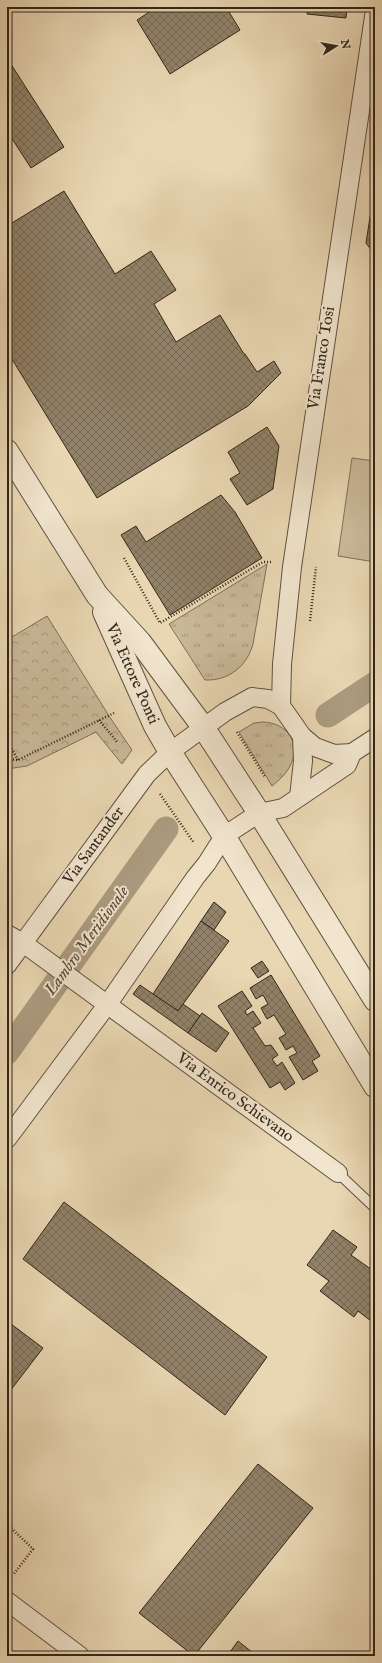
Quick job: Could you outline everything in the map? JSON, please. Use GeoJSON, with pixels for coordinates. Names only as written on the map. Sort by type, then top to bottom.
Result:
{"type":"FeatureCollection","features":[{"type":"Feature","properties":{"kind":"street","name":"Via Franco Tosi"},"geometry":{"type":"LineString","coordinates":[[281,706],[282,664],[292,567],[375,10]]}},
{"type":"Feature","properties":{"kind":"street","name":"Via Ettore Ponti"},"geometry":{"type":"LineString","coordinates":[[7,451],[97,595],[146,705],[170,752],[224,836]]}},
{"type":"Feature","properties":{"kind":"street","name":"Via Ettore Ponti"},"geometry":{"type":"LineString","coordinates":[[97,595],[140,642],[204,727]]}},
{"type":"Feature","properties":{"kind":"street","name":"Via Santander"},"geometry":{"type":"LineString","coordinates":[[7,965],[30,948],[147,774],[170,752],[225,712],[252,698],[268,699],[281,706]]}},
{"type":"Feature","properties":{"kind":"street"},"geometry":{"type":"LineString","coordinates":[[281,706],[302,736],[315,747],[334,754],[352,753],[375,738]]}},
{"type":"Feature","properties":{"kind":"street"},"geometry":{"type":"LineString","coordinates":[[204,727],[375,1000]]}},
{"type":"Feature","properties":{"kind":"street"},"geometry":{"type":"LineString","coordinates":[[299,797],[303,761],[302,736]]}},
{"type":"Feature","properties":{"kind":"street"},"geometry":{"type":"LineString","coordinates":[[7,1139],[108,1004],[195,878],[207,863],[224,836],[259,813],[283,808],[347,765],[352,753]]}},
{"type":"Feature","properties":{"kind":"street"},"geometry":{"type":"LineString","coordinates":[[224,836],[375,1086]]}},
{"type":"Feature","properties":{"kind":"street"},"geometry":{"type":"LineString","coordinates":[[7,934],[30,948]]}},
{"type":"Feature","properties":{"kind":"street","name":"Via Enrico Schievano"},"geometry":{"type":"LineString","coordinates":[[30,948],[338,1173]]}},
{"type":"Feature","properties":{"kind":"street"},"geometry":{"type":"LineString","coordinates":[[7,1601],[80,1656]]}},
{"type":"Feature","properties":{"kind":"lane","name":"Via Enrico Schievano"},"geometry":{"type":"LineString","coordinates":[[338,1173],[375,1208]]}},
{"type":"Feature","properties":{"kind":"path"},"geometry":{"type":"LineString","coordinates":[[124,558],[160,623],[263,562],[272,562]]}},
{"type":"Feature","properties":{"kind":"path"},"geometry":{"type":"LineString","coordinates":[[309,626],[316,567]]}},
{"type":"Feature","properties":{"kind":"path"},"geometry":{"type":"LineString","coordinates":[[7,759],[18,760],[114,713]]}},
{"type":"Feature","properties":{"kind":"path"},"geometry":{"type":"LineString","coordinates":[[99,720],[118,743]]}},
{"type":"Feature","properties":{"kind":"path"},"geometry":{"type":"LineString","coordinates":[[237,732],[269,783]]}},
{"type":"Feature","properties":{"kind":"path"},"geometry":{"type":"LineString","coordinates":[[7,741],[18,760]]}},
{"type":"Feature","properties":{"kind":"path"},"geometry":{"type":"LineString","coordinates":[[160,794],[195,845]]}},
{"type":"Feature","properties":{"kind":"path"},"geometry":{"type":"LineString","coordinates":[[7,1524],[33,1549],[13,1575]]}},
{"type":"Feature","properties":{"kind":"green space"},"geometry":{"type":"Polygon","coordinates":[[[352,458],[375,461],[375,562],[338,556],[352,458]]]}},
{"type":"Feature","properties":{"kind":"green space"},"geometry":{"type":"Polygon","coordinates":[[[267,564],[253,644],[250,652],[242,665],[236,671],[222,678],[205,680],[169,624],[267,564]]]}},
{"type":"Feature","properties":{"kind":"green space"},"geometry":{"type":"Polygon","coordinates":[[[47,616],[109,716],[132,750],[122,764],[96,732],[27,766],[7,769],[7,640],[47,616]]]}},
{"type":"Feature","properties":{"kind":"green space"},"geometry":{"type":"Polygon","coordinates":[[[263,722],[280,726],[286,731],[291,737],[294,751],[293,759],[289,768],[272,786],[239,732],[254,723],[263,722]]]}},
{"type":"Feature","properties":{"kind":"building"},"geometry":{"type":"Polygon","coordinates":[[[157,7],[226,7],[240,30],[170,74],[137,20],[157,7]]]}},
{"type":"Feature","properties":{"kind":"building"},"geometry":{"type":"Polygon","coordinates":[[[308,7],[347,7],[346,18],[307,14],[308,7]]]}},
{"type":"Feature","properties":{"kind":"building"},"geometry":{"type":"Polygon","coordinates":[[[7,58],[64,147],[31,168],[7,131],[7,58]]]}},
{"type":"Feature","properties":{"kind":"building"},"geometry":{"type":"Polygon","coordinates":[[[375,185],[375,255],[366,243],[375,185]]]}},
{"type":"Feature","properties":{"kind":"building"},"geometry":{"type":"Polygon","coordinates":[[[64,191],[115,274],[151,251],[176,290],[154,304],[176,342],[220,315],[257,372],[274,361],[281,373],[248,406],[97,498],[7,351],[7,226],[64,191]]]}},
{"type":"Feature","properties":{"kind":"building"},"geometry":{"type":"Polygon","coordinates":[[[267,427],[279,446],[273,489],[247,505],[230,479],[240,473],[228,452],[267,427]]]}},
{"type":"Feature","properties":{"kind":"building"},"geometry":{"type":"Polygon","coordinates":[[[221,495],[235,512],[262,558],[170,615],[121,535],[136,526],[146,542],[221,495]]]}},
{"type":"Feature","properties":{"kind":"building"},"geometry":{"type":"Polygon","coordinates":[[[214,902],[226,912],[214,930],[201,921],[214,902]]]}},
{"type":"Feature","properties":{"kind":"building"},"geometry":{"type":"Polygon","coordinates":[[[201,921],[229,941],[178,1011],[153,994],[201,921]]]}},
{"type":"Feature","properties":{"kind":"building"},"geometry":{"type":"Polygon","coordinates":[[[262,961],[269,971],[258,978],[251,968],[262,961]]]}},
{"type":"Feature","properties":{"kind":"building"},"geometry":{"type":"Polygon","coordinates":[[[271,975],[320,1056],[312,1061],[318,1071],[303,1080],[289,1057],[297,1053],[293,1046],[286,1050],[279,1038],[286,1034],[274,1015],[267,1019],[261,1008],[268,1004],[263,995],[256,999],[250,988],[271,975]]]}},
{"type":"Feature","properties":{"kind":"building"},"geometry":{"type":"Polygon","coordinates":[[[140,985],[178,1011],[183,1004],[200,1016],[188,1033],[133,994],[140,985]]]}},
{"type":"Feature","properties":{"kind":"building"},"geometry":{"type":"Polygon","coordinates":[[[242,991],[252,1006],[245,1011],[247,1015],[253,1011],[261,1023],[253,1028],[265,1046],[271,1045],[278,1055],[272,1059],[277,1066],[282,1062],[295,1083],[285,1090],[280,1082],[270,1088],[218,1006],[242,991]]]}},
{"type":"Feature","properties":{"kind":"building"},"geometry":{"type":"Polygon","coordinates":[[[202,1013],[229,1033],[216,1052],[188,1033],[202,1013]]]}},
{"type":"Feature","properties":{"kind":"building"},"geometry":{"type":"Polygon","coordinates":[[[64,1202],[267,1357],[225,1415],[23,1259],[64,1202]]]}},
{"type":"Feature","properties":{"kind":"building"},"geometry":{"type":"Polygon","coordinates":[[[333,1230],[357,1247],[351,1255],[375,1272],[375,1324],[358,1311],[354,1317],[320,1291],[329,1281],[307,1265],[333,1230]]]}},
{"type":"Feature","properties":{"kind":"building"},"geometry":{"type":"Polygon","coordinates":[[[7,1321],[43,1348],[7,1395],[7,1321]]]}},
{"type":"Feature","properties":{"kind":"building"},"geometry":{"type":"Polygon","coordinates":[[[258,1464],[313,1508],[194,1656],[139,1613],[258,1464]]]}},
{"type":"Feature","properties":{"kind":"building"},"geometry":{"type":"Polygon","coordinates":[[[238,1641],[257,1656],[227,1656],[238,1641]]]}},
{"type":"Feature","properties":{"kind":"waterway","name":"Lambro Meridionale"},"geometry":{"type":"LineString","coordinates":[[328,715],[375,684]]}},
{"type":"Feature","properties":{"kind":"waterway","name":"Lambro Meridionale"},"geometry":{"type":"LineString","coordinates":[[7,1052],[166,829]]}}]}
